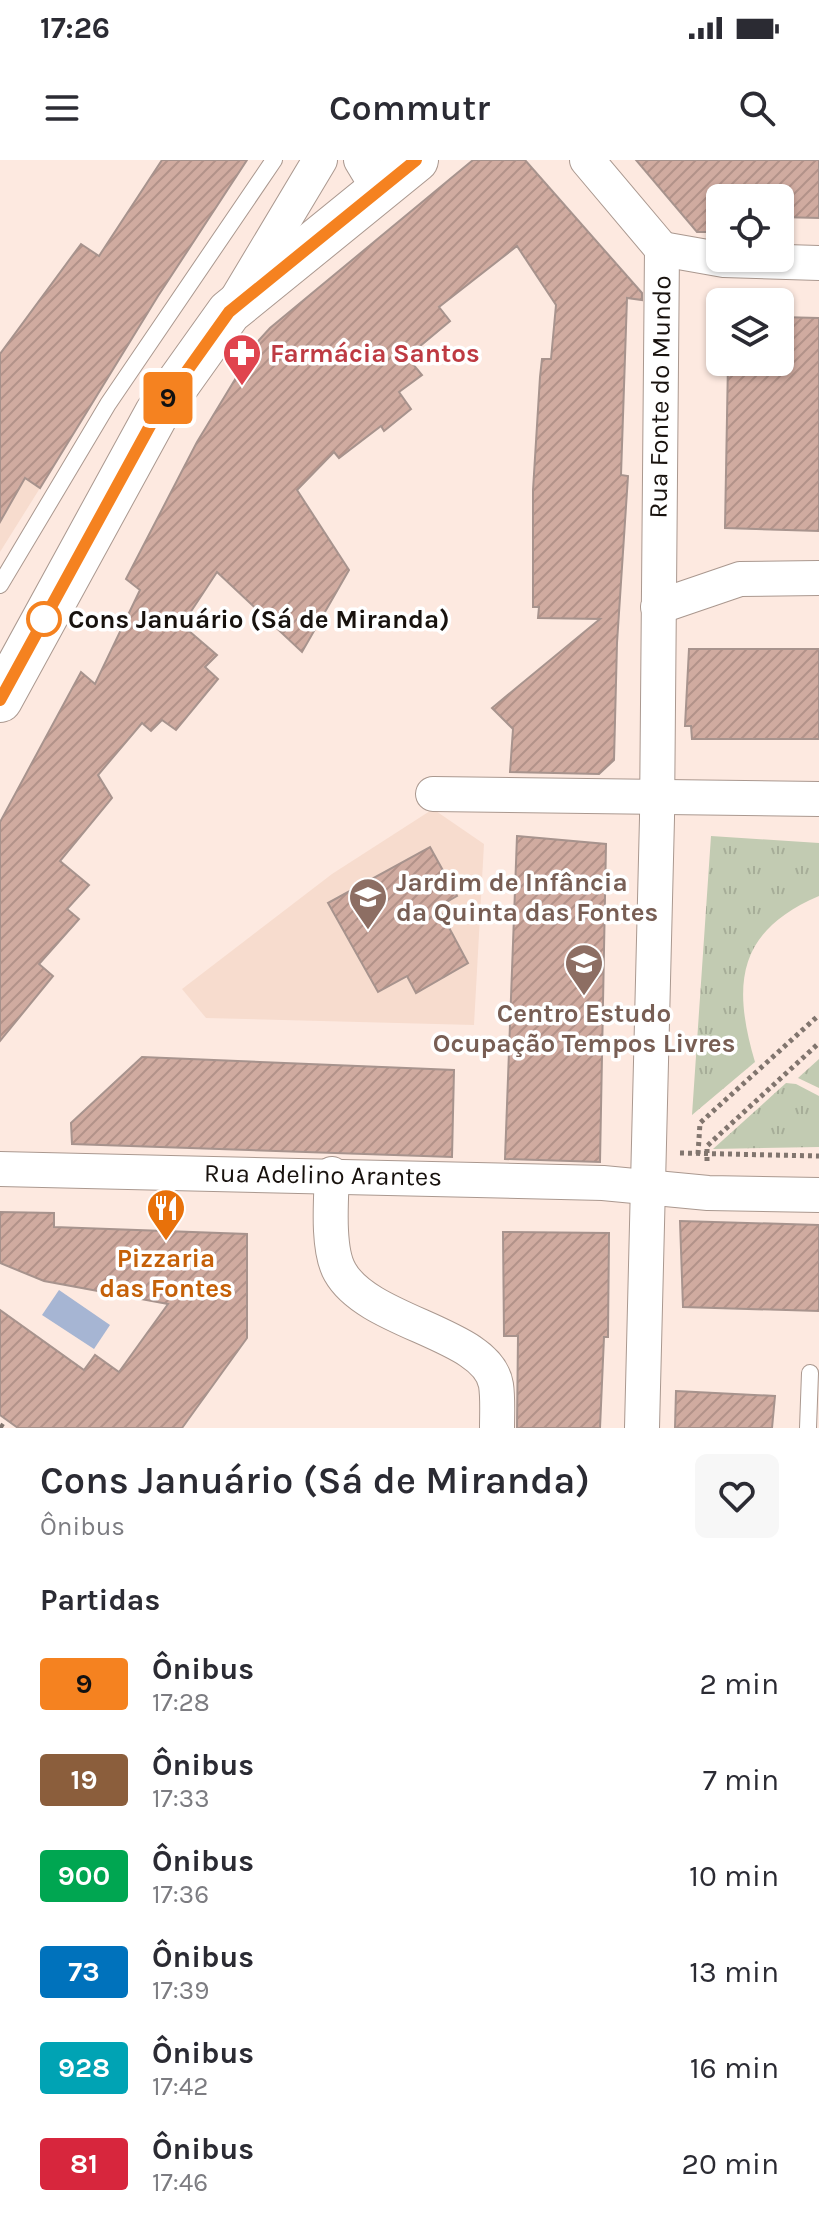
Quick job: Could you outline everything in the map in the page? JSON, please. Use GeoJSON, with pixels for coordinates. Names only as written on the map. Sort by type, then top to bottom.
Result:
{"type":"FeatureCollection","features":[{"type":"Feature","properties":{"kind":"street"},"geometry":{"type":"LineString","coordinates":[[0,700],[157,413],[229,312],[320,160]]}},
{"type":"Feature","properties":{"kind":"street"},"geometry":{"type":"LineString","coordinates":[[229,312],[370,175],[416,160]]}},
{"type":"Feature","properties":{"kind":"street"},"geometry":{"type":"LineString","coordinates":[[587,160],[662,249]]}},
{"type":"Feature","properties":{"kind":"street","name":"Rua Fonte do Mundo"},"geometry":{"type":"LineString","coordinates":[[642,1428],[656,796],[662,249],[724,260],[819,263]]}},
{"type":"Feature","properties":{"kind":"street"},"geometry":{"type":"LineString","coordinates":[[658,607],[740,579],[819,578]]}},
{"type":"Feature","properties":{"kind":"street"},"geometry":{"type":"LineString","coordinates":[[433,794],[819,799]]}},
{"type":"Feature","properties":{"kind":"street","name":"Rua Adelino Arantes"},"geometry":{"type":"LineString","coordinates":[[0,1169],[332,1174],[603,1183],[646,1189],[819,1195]]}},
{"type":"Feature","properties":{"kind":"street"},"geometry":{"type":"LineString","coordinates":[[332,1174],[331,1221],[340,1272],[377,1308],[468,1347],[496,1381],[497,1428]]}},
{"type":"Feature","properties":{"kind":"lane"},"geometry":{"type":"LineString","coordinates":[[0,585],[108,404],[274,160]]}},
{"type":"Feature","properties":{"kind":"lane"},"geometry":{"type":"LineString","coordinates":[[808,1428],[810,1373]]}},
{"type":"Feature","properties":{"kind":"path"},"geometry":{"type":"LineString","coordinates":[[698,1154],[700,1123],[819,1015]]}},
{"type":"Feature","properties":{"kind":"path"},"geometry":{"type":"LineString","coordinates":[[707,1167],[707,1146],[819,1043]]}},
{"type":"Feature","properties":{"kind":"path"},"geometry":{"type":"LineString","coordinates":[[706,1155],[819,1156]]}},
{"type":"Feature","properties":{"kind":"shaded area"},"geometry":{"type":"Polygon","coordinates":[[[0,460],[40,488],[0,552],[0,460]]]}},
{"type":"Feature","properties":{"kind":"shaded area","name":"Jardim de Infância da Quinta das Fontes"},"geometry":{"type":"Polygon","coordinates":[[[433,809],[484,844],[474,1025],[206,1018],[182,989],[332,874],[433,809]]]}},
{"type":"Feature","properties":{"kind":"green space"},"geometry":{"type":"Polygon","coordinates":[[[711,836],[819,843],[819,896],[792,910],[771,926],[757,943],[748,963],[744,984],[744,1008],[755,1062],[692,1115],[711,836]]]}},
{"type":"Feature","properties":{"kind":"green space"},"geometry":{"type":"Polygon","coordinates":[[[819,1059],[819,1088],[798,1078],[819,1059]]]}},
{"type":"Feature","properties":{"kind":"green space"},"geometry":{"type":"Polygon","coordinates":[[[786,1083],[796,1084],[819,1096],[819,1147],[713,1149],[786,1083]]]}},
{"type":"Feature","properties":{"kind":"water"},"geometry":{"type":"Polygon","coordinates":[[[59,1290],[110,1325],[94,1349],[42,1315],[59,1290]]]}},
{"type":"Feature","properties":{"kind":"building"},"geometry":{"type":"Polygon","coordinates":[[[162,160],[247,160],[158,296],[40,488],[25,478],[0,522],[0,354],[81,244],[99,256],[162,160]]]}},
{"type":"Feature","properties":{"kind":"building"},"geometry":{"type":"Polygon","coordinates":[[[473,160],[525,160],[642,293],[642,300],[627,298],[621,475],[628,476],[617,643],[614,760],[599,774],[510,772],[513,729],[492,708],[600,619],[538,618],[539,607],[533,607],[533,490],[540,377],[542,359],[551,359],[556,305],[517,246],[439,307],[450,321],[407,357],[422,375],[399,392],[411,409],[384,431],[381,426],[339,458],[334,452],[297,490],[349,570],[302,652],[217,572],[182,625],[217,655],[205,667],[218,679],[176,730],[162,720],[151,731],[142,723],[98,775],[112,798],[60,861],[89,885],[67,909],[79,919],[39,964],[53,976],[0,1041],[0,822],[81,672],[95,684],[140,590],[126,579],[197,442],[259,340],[270,328],[473,160]]]}},
{"type":"Feature","properties":{"kind":"building"},"geometry":{"type":"Polygon","coordinates":[[[636,160],[819,160],[819,218],[794,217],[794,184],[706,184],[706,232],[697,232],[636,160]]]}},
{"type":"Feature","properties":{"kind":"building"},"geometry":{"type":"Polygon","coordinates":[[[794,317],[819,318],[819,531],[725,528],[728,376],[794,376],[794,317]]]}},
{"type":"Feature","properties":{"kind":"building"},"geometry":{"type":"Polygon","coordinates":[[[689,649],[819,649],[819,739],[692,739],[691,726],[685,726],[689,649]]]}},
{"type":"Feature","properties":{"kind":"building"},"geometry":{"type":"Polygon","coordinates":[[[517,836],[606,844],[600,1162],[505,1159],[517,836]]]}},
{"type":"Feature","properties":{"kind":"building"},"geometry":{"type":"Polygon","coordinates":[[[430,847],[457,896],[438,907],[468,963],[416,993],[407,976],[378,992],[328,903],[430,847]]]}},
{"type":"Feature","properties":{"kind":"building"},"geometry":{"type":"Polygon","coordinates":[[[142,1057],[454,1070],[452,1157],[72,1144],[71,1123],[142,1057]]]}},
{"type":"Feature","properties":{"kind":"building"},"geometry":{"type":"Polygon","coordinates":[[[0,1212],[54,1213],[54,1227],[247,1234],[247,1338],[182,1428],[18,1428],[0,1415],[0,1310],[84,1370],[95,1355],[119,1372],[168,1304],[44,1281],[0,1263],[0,1212]]]}},
{"type":"Feature","properties":{"kind":"building"},"geometry":{"type":"Polygon","coordinates":[[[680,1221],[819,1225],[819,1311],[683,1307],[680,1221]]]}},
{"type":"Feature","properties":{"kind":"building"},"geometry":{"type":"Polygon","coordinates":[[[503,1232],[609,1233],[608,1337],[604,1337],[600,1428],[517,1428],[518,1336],[504,1336],[503,1232]]]}},
{"type":"Feature","properties":{"kind":"building"},"geometry":{"type":"Polygon","coordinates":[[[676,1391],[775,1396],[772,1428],[675,1428],[676,1391]]]}},
{"type":"Feature","properties":{"kind":"bus line","name":"9"},"geometry":{"type":"LineString","coordinates":[[0,700],[157,413],[229,312],[416,160]]}},
{"type":"Feature","properties":{"kind":"place","name":"Farmácia Santos"},"geometry":{"type":"Point","coordinates":[242,387]}},
{"type":"Feature","properties":{"kind":"place","name":"Cons Januário (Sá de Miranda)"},"geometry":{"type":"Point","coordinates":[44,619]}},
{"type":"Feature","properties":{"kind":"place","name":"Jardim de Infância da Quinta das Fontes"},"geometry":{"type":"Point","coordinates":[368,931]}},
{"type":"Feature","properties":{"kind":"place","name":"Centro Estudo Ocupação Tempos Livres"},"geometry":{"type":"Point","coordinates":[584,997]}},
{"type":"Feature","properties":{"kind":"place","name":"Pizzaria das Fontes"},"geometry":{"type":"Point","coordinates":[166,1242]}}]}
